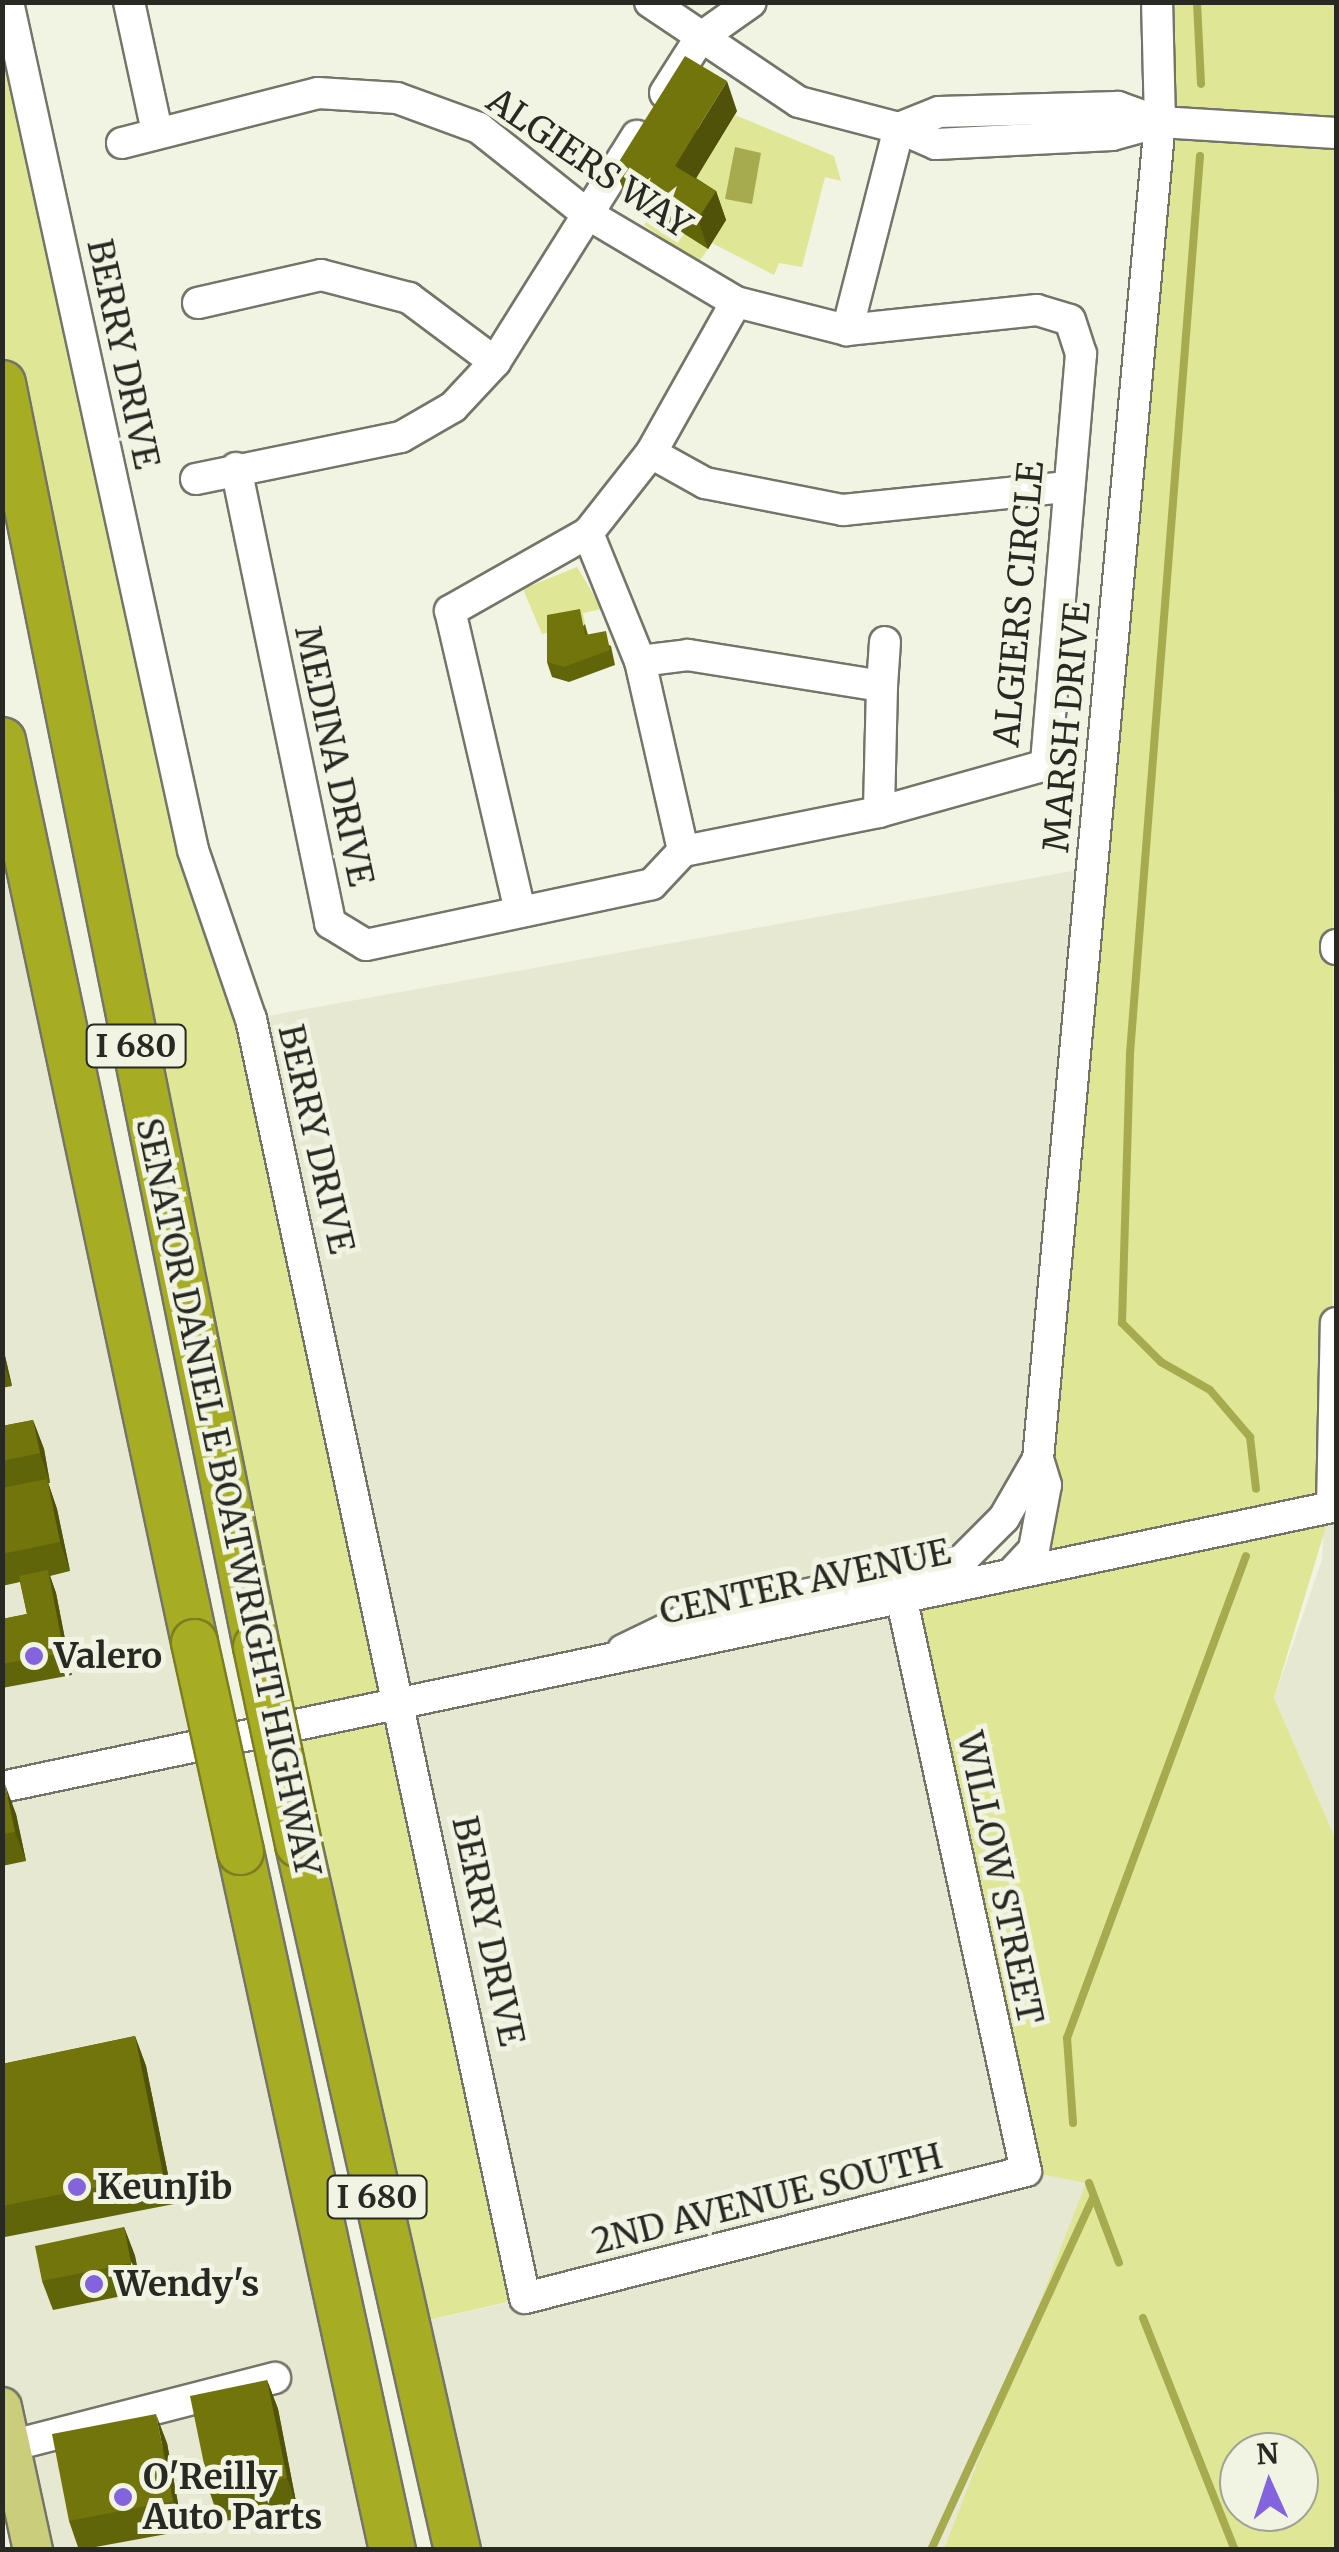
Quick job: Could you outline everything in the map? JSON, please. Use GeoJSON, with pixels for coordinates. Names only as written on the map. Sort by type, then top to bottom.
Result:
{"type":"FeatureCollection","features":[{"type":"Feature","properties":{"kind":"highway","name":"SENATOR DANIEL E BOATWRIGHT HIGHWAY"},"geometry":{"type":"LineString","coordinates":[[2,383],[256,1646],[457,2550]]}},
{"type":"Feature","properties":{"kind":"highway","name":"SENATOR DANIEL E BOATWRIGHT HIGHWAY"},"geometry":{"type":"LineString","coordinates":[[2,740],[392,2550]]}},
{"type":"Feature","properties":{"kind":"main road"},"geometry":{"type":"LineString","coordinates":[[2,2407],[7,2447],[33,2550]]}},
{"type":"Feature","properties":{"kind":"street","name":"BERRY DRIVE"},"geometry":{"type":"LineString","coordinates":[[8,2],[193,850],[244,989],[403,1701],[525,2298]]}},
{"type":"Feature","properties":{"kind":"street"},"geometry":{"type":"LineString","coordinates":[[130,2],[158,131]]}},
{"type":"Feature","properties":{"kind":"street"},"geometry":{"type":"LineString","coordinates":[[650,2],[799,102],[899,128],[939,112],[1118,106],[1160,122],[1336,132]]}},
{"type":"Feature","properties":{"kind":"street"},"geometry":{"type":"LineString","coordinates":[[196,479],[400,437],[453,407],[494,362],[700,38],[751,2]]}},
{"type":"Feature","properties":{"kind":"street","name":"MARSH DRIVE"},"geometry":{"type":"LineString","coordinates":[[1012,1574],[1034,1549],[1046,1484],[1038,1459],[1160,122],[1156,2]]}},
{"type":"Feature","properties":{"kind":"street","name":"ALGIERS WAY"},"geometry":{"type":"LineString","coordinates":[[122,142],[318,93],[398,98],[478,128],[586,214],[736,302],[848,330],[1037,310],[1070,320]]}},
{"type":"Feature","properties":{"kind":"street"},"geometry":{"type":"LineString","coordinates":[[848,330],[899,128]]}},
{"type":"Feature","properties":{"kind":"street"},"geometry":{"type":"LineString","coordinates":[[198,303],[322,276],[409,298],[494,362]]}},
{"type":"Feature","properties":{"kind":"street"},"geometry":{"type":"LineString","coordinates":[[520,912],[450,611],[588,533],[651,453],[736,302]]}},
{"type":"Feature","properties":{"kind":"street","name":"ALGIERS CIRCLE"},"geometry":{"type":"LineString","coordinates":[[683,851],[880,812],[1046,765],[1065,487],[1081,354],[1070,320]]}},
{"type":"Feature","properties":{"kind":"street"},"geometry":{"type":"LineString","coordinates":[[651,453],[705,483],[842,510],[1065,487]]}},
{"type":"Feature","properties":{"kind":"street","name":"MEDINA DRIVE"},"geometry":{"type":"LineString","coordinates":[[236,468],[330,922],[366,945],[652,884],[683,851]]}},
{"type":"Feature","properties":{"kind":"street"},"geometry":{"type":"LineString","coordinates":[[588,533],[640,661],[683,851]]}},
{"type":"Feature","properties":{"kind":"street"},"geometry":{"type":"LineString","coordinates":[[880,812],[884,642]]}},
{"type":"Feature","properties":{"kind":"street"},"geometry":{"type":"LineString","coordinates":[[640,661],[688,655],[882,686]]}},
{"type":"Feature","properties":{"kind":"street","name":"CENTER AVENUE"},"geometry":{"type":"LineString","coordinates":[[2,1787],[613,1656],[680,1651],[1012,1574],[1332,1507],[1336,1323]]}},
{"type":"Feature","properties":{"kind":"street","name":"MARSH DRIVE"},"geometry":{"type":"LineString","coordinates":[[980,1548],[1038,1459]]}},
{"type":"Feature","properties":{"kind":"street","name":"CENTER AVENUE"},"geometry":{"type":"LineString","coordinates":[[613,1656],[673,1624],[961,1561],[980,1548]]}},
{"type":"Feature","properties":{"kind":"street","name":"WILLOW STREET"},"geometry":{"type":"LineString","coordinates":[[902,1602],[1026,2171]]}},
{"type":"Feature","properties":{"kind":"street","name":"2ND AVENUE SOUTH"},"geometry":{"type":"LineString","coordinates":[[525,2298],[1026,2171]]}},
{"type":"Feature","properties":{"kind":"street"},"geometry":{"type":"LineString","coordinates":[[7,2447],[274,2378]]}},
{"type":"Feature","properties":{"kind":"shaded area"},"geometry":{"type":"Polygon","coordinates":[[[2,3],[116,501],[244,989],[525,2298],[406,2325],[3,383],[2,3]]]}},
{"type":"Feature","properties":{"kind":"shaded area"},"geometry":{"type":"Polygon","coordinates":[[[1157,3],[1336,3],[1332,1507],[1274,1698],[1336,1840],[1336,2549],[944,2549],[1086,2183],[1026,2171],[902,1601],[1033,1549],[1157,3]]]}},
{"type":"Feature","properties":{"kind":"shaded area"},"geometry":{"type":"Polygon","coordinates":[[[735,115],[834,156],[841,181],[825,177],[802,267],[779,263],[774,275],[712,243],[726,220],[686,195],[735,115]]]}},
{"type":"Feature","properties":{"kind":"shaded area"},"geometry":{"type":"Polygon","coordinates":[[[735,147],[761,153],[752,204],[725,199],[735,147]]]}},
{"type":"Feature","properties":{"kind":"shaded area"},"geometry":{"type":"Polygon","coordinates":[[[652,214],[708,249],[698,263],[644,225],[652,214]]]}},
{"type":"Feature","properties":{"kind":"shaded area"},"geometry":{"type":"Polygon","coordinates":[[[577,567],[602,609],[583,613],[585,624],[542,634],[523,589],[577,567]]]}},
{"type":"Feature","properties":{"kind":"shaded area"},"geometry":{"type":"Polygon","coordinates":[[[2,740],[392,2549],[33,2549],[2,2407],[2,740]]]}},
{"type":"Feature","properties":{"kind":"shaded area"},"geometry":{"type":"Polygon","coordinates":[[[1089,868],[1038,1459],[1019,1490],[902,1601],[1089,2183],[944,2549],[457,2549],[406,2325],[525,2299],[251,1019],[1089,868]]]}},
{"type":"Feature","properties":{"kind":"shaded area"},"geometry":{"type":"Polygon","coordinates":[[[1336,1323],[1336,1840],[1274,1698],[1322,1560],[1336,1323]]]}},
{"type":"Feature","properties":{"kind":"building"},"geometry":{"type":"Polygon","coordinates":[[[685,56],[727,81],[675,166],[716,191],[698,219],[615,168],[685,56]]]}},
{"type":"Feature","properties":{"kind":"building"},"geometry":{"type":"Polygon","coordinates":[[[580,609],[585,635],[606,631],[610,650],[564,667],[547,662],[547,615],[580,609]]]}},
{"type":"Feature","properties":{"kind":"building"},"geometry":{"type":"Polygon","coordinates":[[[33,1420],[40,1453],[2,1461],[2,1426],[33,1420]]]}},
{"type":"Feature","properties":{"kind":"building"},"geometry":{"type":"Polygon","coordinates":[[[47,1479],[60,1542],[2,1554],[2,1488],[47,1479]]]}},
{"type":"Feature","properties":{"kind":"building"},"geometry":{"type":"Polygon","coordinates":[[[48,1570],[64,1653],[2,1664],[2,1619],[27,1614],[19,1576],[48,1570]]]}},
{"type":"Feature","properties":{"kind":"building"},"geometry":{"type":"Polygon","coordinates":[[[5,1784],[15,1832],[2,1834],[2,1785],[5,1784]]]}},
{"type":"Feature","properties":{"kind":"building"},"geometry":{"type":"Polygon","coordinates":[[[135,2036],[163,2174],[2,2206],[2,2064],[135,2036]]]}},
{"type":"Feature","properties":{"kind":"building"},"geometry":{"type":"Polygon","coordinates":[[[124,2227],[131,2263],[42,2281],[35,2246],[124,2227]]]}},
{"type":"Feature","properties":{"kind":"building"},"geometry":{"type":"Polygon","coordinates":[[[267,2380],[287,2478],[210,2493],[190,2396],[267,2380]]]}},
{"type":"Feature","properties":{"kind":"building","name":"O'Reilly Auto Parts"},"geometry":{"type":"Polygon","coordinates":[[[156,2414],[173,2501],[69,2521],[52,2434],[156,2414]]]}},
{"type":"Feature","properties":{"kind":"waterway"},"geometry":{"type":"LineString","coordinates":[[1197,2],[1201,84]]}},
{"type":"Feature","properties":{"kind":"waterway"},"geometry":{"type":"LineString","coordinates":[[1200,156],[1130,1054],[1122,1323],[1161,1362],[1210,1390],[1250,1437],[1256,1489]]}},
{"type":"Feature","properties":{"kind":"waterway"},"geometry":{"type":"LineString","coordinates":[[1073,2123],[1067,2038],[1246,1556]]}},
{"type":"Feature","properties":{"kind":"waterway"},"geometry":{"type":"LineString","coordinates":[[1089,2183],[1119,2263]]}},
{"type":"Feature","properties":{"kind":"waterway"},"geometry":{"type":"LineString","coordinates":[[931,2550],[1093,2197]]}},
{"type":"Feature","properties":{"kind":"waterway"},"geometry":{"type":"LineString","coordinates":[[1143,2318],[1235,2550]]}},
{"type":"Feature","properties":{"kind":"place","name":"Valero"},"geometry":{"type":"Point","coordinates":[34,1656]}},
{"type":"Feature","properties":{"kind":"place","name":"KeunJib"},"geometry":{"type":"Point","coordinates":[77,2187]}},
{"type":"Feature","properties":{"kind":"place","name":"Wendy's"},"geometry":{"type":"Point","coordinates":[94,2284]}},
{"type":"Feature","properties":{"kind":"place","name":"O'Reilly Auto Parts"},"geometry":{"type":"Point","coordinates":[123,2497]}}]}
